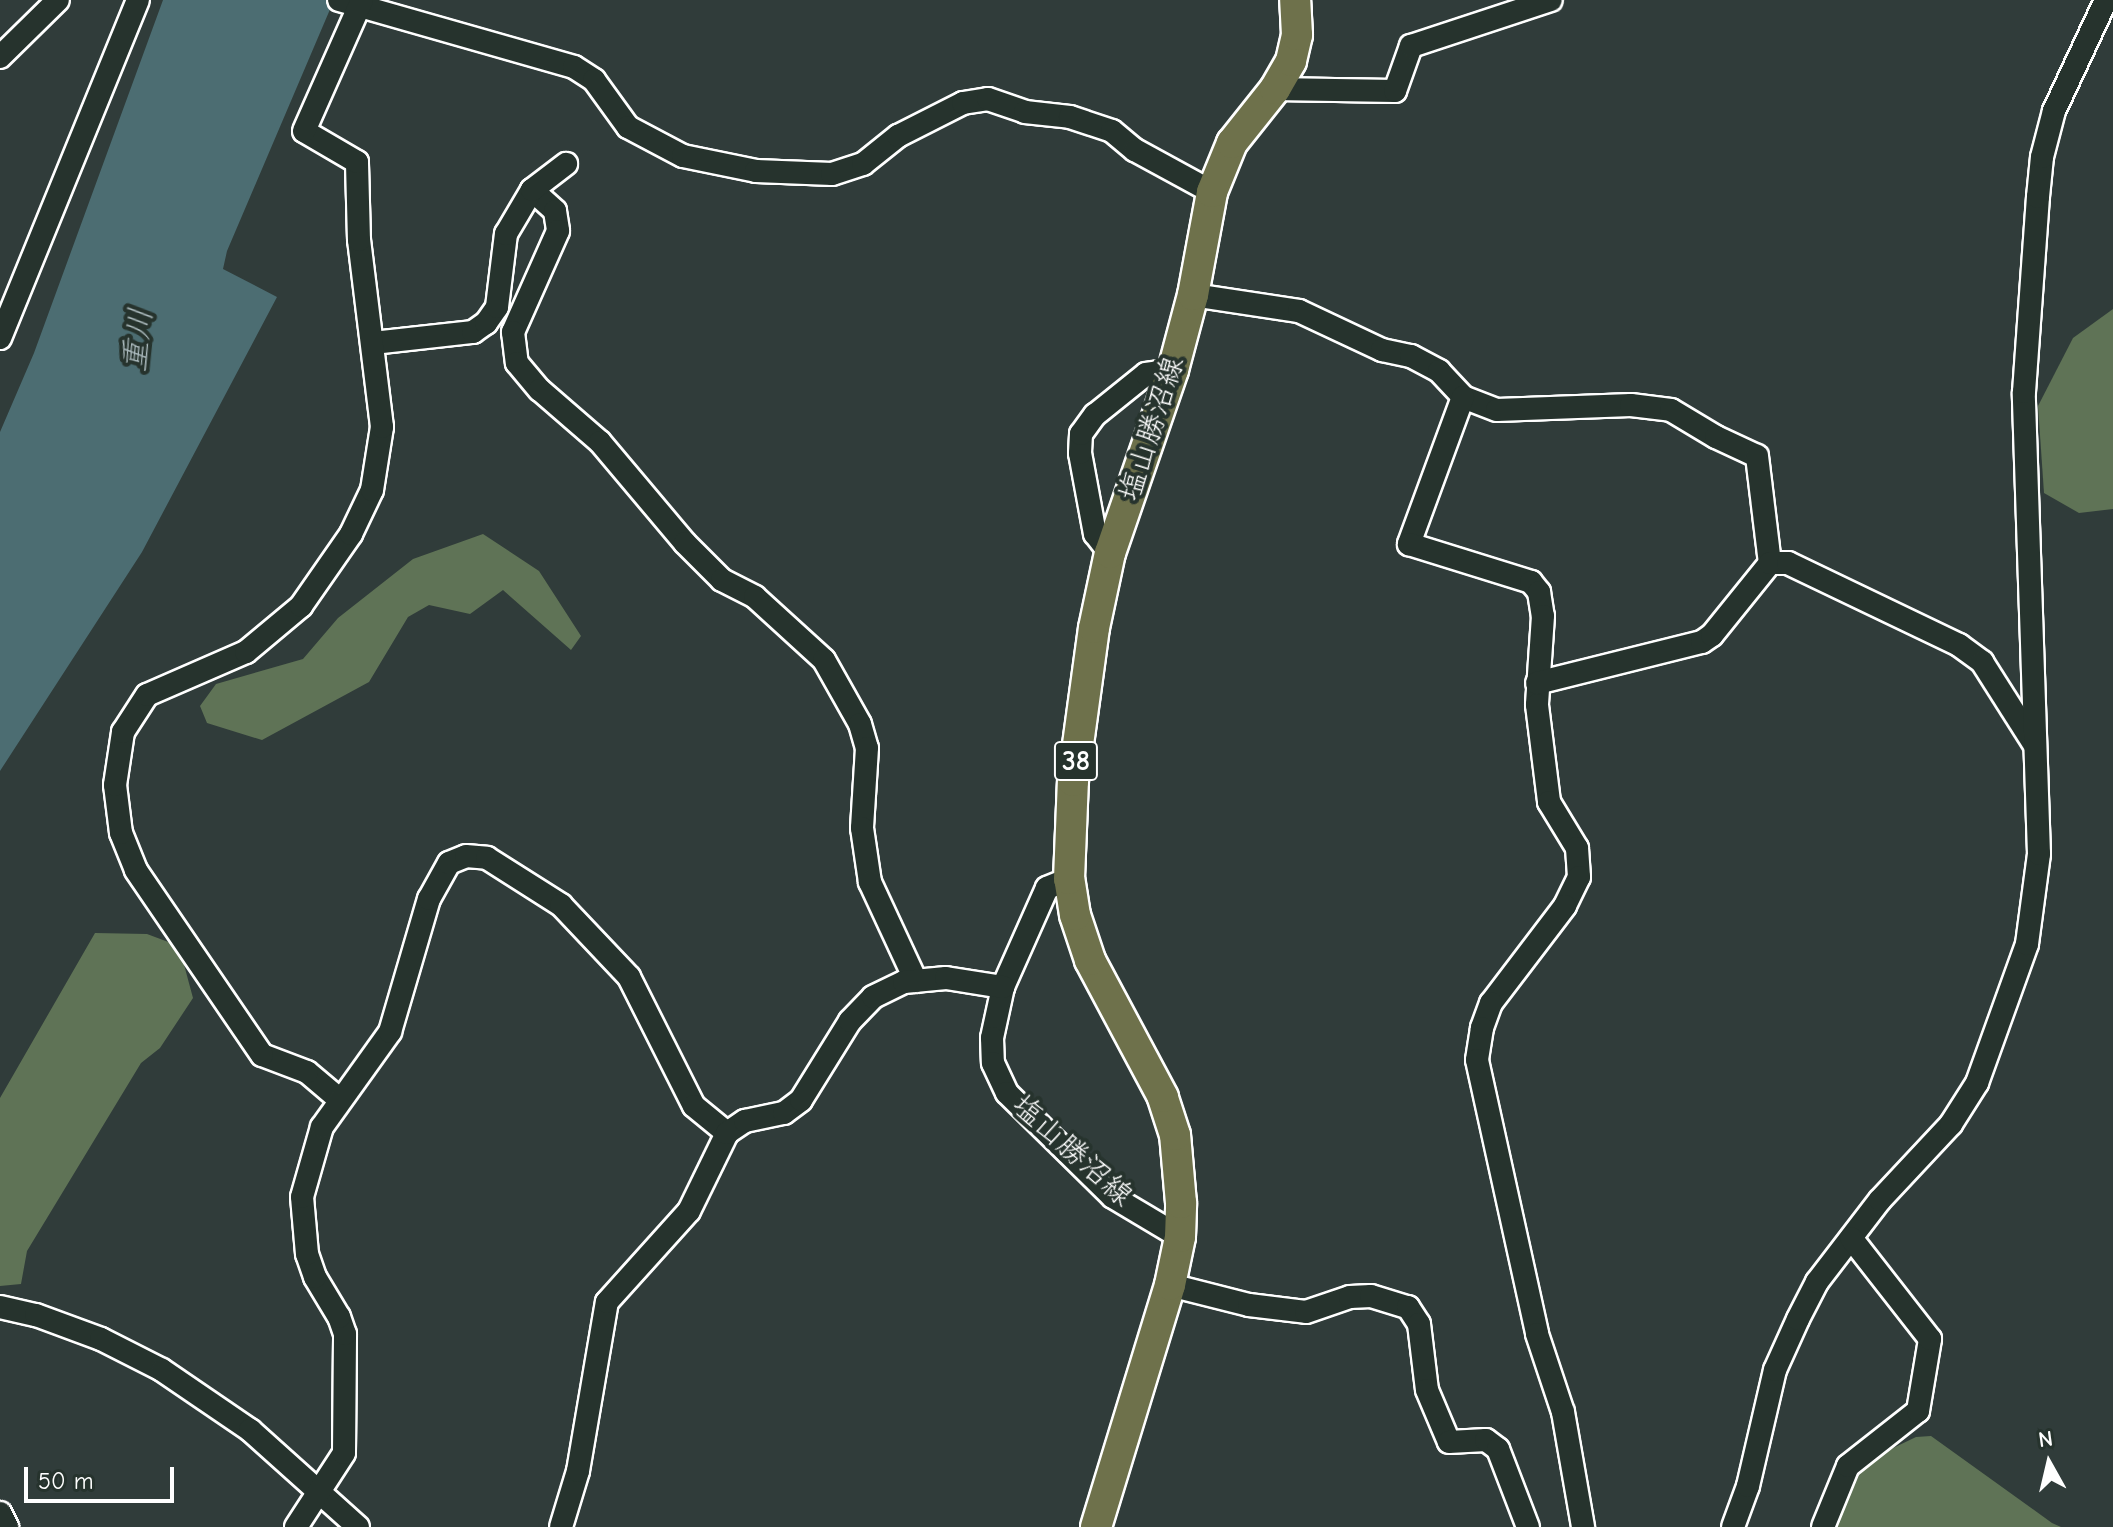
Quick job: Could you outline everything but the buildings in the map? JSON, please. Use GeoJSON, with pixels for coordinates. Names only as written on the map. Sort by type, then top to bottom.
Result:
{"type":"FeatureCollection","features":[{"type":"Feature","properties":{"kind":"main road","name":"塩山勝沼線"},"geometry":{"type":"LineString","coordinates":[[1096,1527],[1170,1285],[1180,1237],[1179,1170],[1167,1109],[1090,960],[1075,915],[1069,879],[1073,781],[1094,628],[1110,553],[1173,370],[1193,295],[1212,192],[1232,143],[1275,89],[1291,61],[1297,35],[1295,0]]}},
{"type":"Feature","properties":{"kind":"street"},"geometry":{"type":"LineString","coordinates":[[0,57],[58,0]]}},
{"type":"Feature","properties":{"kind":"street"},"geometry":{"type":"LineString","coordinates":[[0,338],[138,0]]}},
{"type":"Feature","properties":{"kind":"street"},"geometry":{"type":"LineString","coordinates":[[1275,89],[1395,91],[1411,46],[1551,0]]}},
{"type":"Feature","properties":{"kind":"street"},"geometry":{"type":"LineString","coordinates":[[1733,1527],[1748,1486],[1775,1370],[1817,1282],[1880,1200],[1951,1124],[1977,1083],[2027,944],[2039,854],[2024,392],[2042,157],[2054,111],[2106,0]]}},
{"type":"Feature","properties":{"kind":"street"},"geometry":{"type":"LineString","coordinates":[[339,1099],[307,1072],[262,1055],[136,870],[121,833],[115,785],[123,732],[147,695],[246,652],[301,606],[351,534],[372,490],[382,427],[359,240],[357,162],[304,131],[353,3],[574,67],[594,80],[628,127],[683,156],[756,171],[832,174],[863,164],[898,136],[963,103],[988,99],[1112,131],[1135,150],[1212,192]]}},
{"type":"Feature","properties":{"kind":"street"},"geometry":{"type":"LineString","coordinates":[[373,343],[473,332],[486,323],[497,307],[506,234],[532,190],[566,164]]}},
{"type":"Feature","properties":{"kind":"street"},"geometry":{"type":"LineString","coordinates":[[532,190],[555,211],[558,231],[513,332],[517,363],[540,390],[600,442],[685,543],[722,580],[755,597],[824,660],[860,724],[867,748],[862,828],[870,882],[916,981]]}},
{"type":"Feature","properties":{"kind":"street"},"geometry":{"type":"LineString","coordinates":[[1193,295],[1299,311],[1382,350],[1411,356],[1439,371],[1463,397],[1497,410],[1649,405],[1671,410],[1716,437],[1750,450],[1757,456],[1770,563],[1712,635],[1702,642],[1537,683]]}},
{"type":"Feature","properties":{"kind":"street"},"geometry":{"type":"LineString","coordinates":[[1110,553],[1095,534],[1080,453],[1081,434],[1095,415],[1146,374],[1173,370]]}},
{"type":"Feature","properties":{"kind":"street"},"geometry":{"type":"LineString","coordinates":[[1463,397],[1409,544],[1531,582],[1539,592],[1543,616],[1537,683],[1549,802],[1577,848],[1579,877],[1565,906],[1491,1003],[1482,1028],[1477,1060],[1537,1334],[1563,1412],[1583,1527]]}},
{"type":"Feature","properties":{"kind":"street"},"geometry":{"type":"LineString","coordinates":[[1770,563],[1788,563],[1959,645],[1982,662],[2035,745]]}},
{"type":"Feature","properties":{"kind":"street"},"geometry":{"type":"LineString","coordinates":[[296,1527],[344,1453],[345,1334],[339,1317],[315,1277],[307,1254],[302,1197],[322,1127],[339,1099],[390,1032],[439,874],[449,863],[466,856],[487,858],[512,871],[561,905],[629,977],[694,1106],[727,1133]]}},
{"type":"Feature","properties":{"kind":"street","name":"塩山勝沼線"},"geometry":{"type":"LineString","coordinates":[[1069,879],[1047,888],[1003,987],[992,1038],[993,1063],[1007,1093],[1113,1197],[1180,1237]]}},
{"type":"Feature","properties":{"kind":"street"},"geometry":{"type":"LineString","coordinates":[[561,1527],[578,1471],[607,1302],[689,1211],[727,1133],[745,1121],[784,1113],[801,1100],[850,1021],[873,997],[904,982],[946,978],[1003,987]]}},
{"type":"Feature","properties":{"kind":"street"},"geometry":{"type":"LineString","coordinates":[[1823,1527],[1848,1466],[1918,1411],[1930,1339],[1851,1238]]}},
{"type":"Feature","properties":{"kind":"street"},"geometry":{"type":"LineString","coordinates":[[1170,1285],[1249,1305],[1306,1312],[1350,1297],[1371,1296],[1408,1307],[1419,1324],[1427,1390],[1449,1442],[1486,1440],[1498,1449],[1528,1527]]}},
{"type":"Feature","properties":{"kind":"street"},"geometry":{"type":"LineString","coordinates":[[0,1307],[36,1315],[101,1339],[162,1370],[250,1430],[358,1527]]}},
{"type":"Feature","properties":{"kind":"street"},"geometry":{"type":"LineString","coordinates":[[0,1513],[7,1527]]}},
{"type":"Feature","properties":{"kind":"green space"},"geometry":{"type":"Polygon","coordinates":[[[2113,309],[2113,509],[2079,513],[2044,493],[2038,406],[2073,338],[2113,309]]]}},
{"type":"Feature","properties":{"kind":"green space"},"geometry":{"type":"Polygon","coordinates":[[[483,534],[539,571],[581,636],[571,650],[503,590],[470,614],[429,605],[408,617],[369,682],[262,740],[207,723],[200,706],[216,684],[303,659],[338,618],[413,559],[483,534]]]}},
{"type":"Feature","properties":{"kind":"green space"},"geometry":{"type":"Polygon","coordinates":[[[95,933],[147,934],[179,946],[193,998],[160,1048],[141,1063],[27,1251],[21,1284],[0,1286],[0,1098],[95,933]]]}},
{"type":"Feature","properties":{"kind":"green space"},"geometry":{"type":"Polygon","coordinates":[[[1931,1436],[2061,1527],[1830,1527],[1864,1462],[1916,1437],[1931,1436]]]}},
{"type":"Feature","properties":{"kind":"water","name":"重川"},"geometry":{"type":"Polygon","coordinates":[[[163,0],[334,0],[227,251],[223,269],[277,297],[142,552],[0,771],[0,432],[34,353],[163,0]]]}}]}
